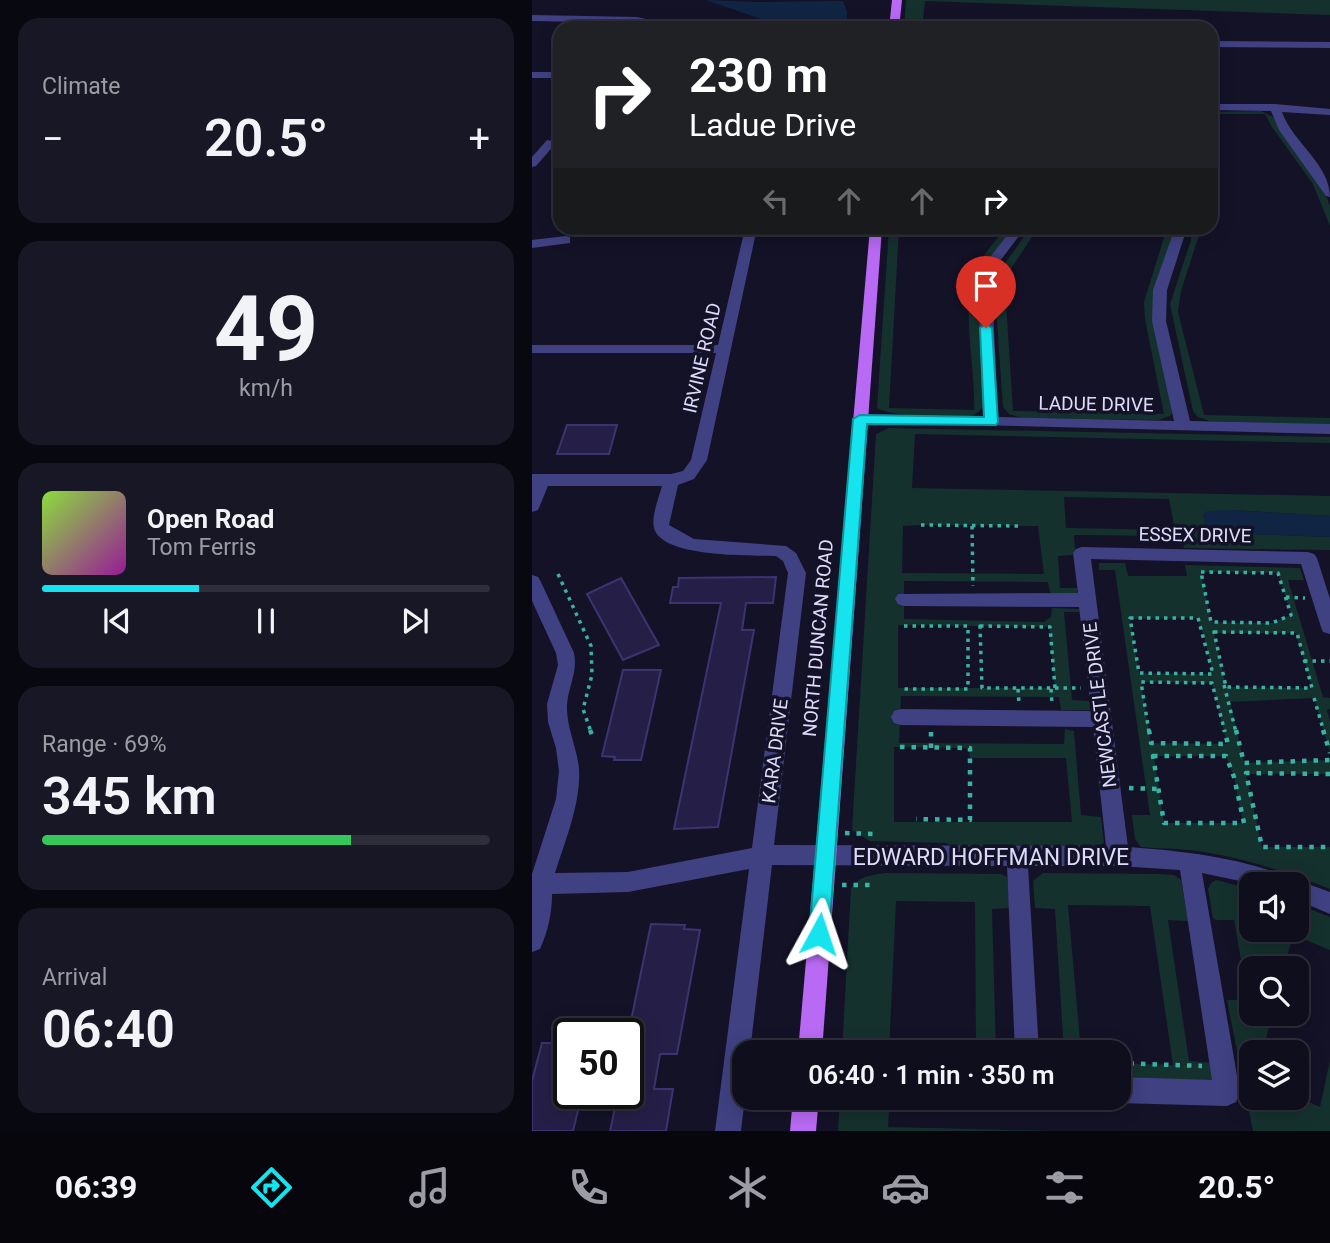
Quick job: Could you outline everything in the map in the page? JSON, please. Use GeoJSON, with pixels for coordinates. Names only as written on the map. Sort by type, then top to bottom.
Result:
{"type":"FeatureCollection","features":[{"type":"Feature","properties":{"kind":"main road"},"geometry":{"type":"LineString","coordinates":[[895,21],[897,0]]}},
{"type":"Feature","properties":{"kind":"main road","name":"NORTH DUNCAN ROAD"},"geometry":{"type":"LineString","coordinates":[[811,1040],[875,235]]}},
{"type":"Feature","properties":{"kind":"main road"},"geometry":{"type":"LineString","coordinates":[[803,1131],[805,1110]]}},
{"type":"Feature","properties":{"kind":"street"},"geometry":{"type":"LineString","coordinates":[[532,18],[643,21]]}},
{"type":"Feature","properties":{"kind":"street"},"geometry":{"type":"LineString","coordinates":[[1218,44],[1330,45]]}},
{"type":"Feature","properties":{"kind":"street"},"geometry":{"type":"LineString","coordinates":[[532,75],[553,75]]}},
{"type":"Feature","properties":{"kind":"street"},"geometry":{"type":"LineString","coordinates":[[1218,107],[1330,111]]}},
{"type":"Feature","properties":{"kind":"street"},"geometry":{"type":"LineString","coordinates":[[1275,107],[1282,125],[1311,161],[1330,193]]}},
{"type":"Feature","properties":{"kind":"street"},"geometry":{"type":"LineString","coordinates":[[532,141],[553,142]]}},
{"type":"Feature","properties":{"kind":"street"},"geometry":{"type":"LineString","coordinates":[[532,164],[553,145]]}},
{"type":"Feature","properties":{"kind":"street","name":"IRVINE ROAD"},"geometry":{"type":"LineString","coordinates":[[671,480],[684,478],[696,468],[749,235]]}},
{"type":"Feature","properties":{"kind":"street"},"geometry":{"type":"LineString","coordinates":[[991,422],[985,285],[994,261],[1014,235]]}},
{"type":"Feature","properties":{"kind":"street"},"geometry":{"type":"LineString","coordinates":[[1179,235],[1158,304],[1159,321],[1183,425]]}},
{"type":"Feature","properties":{"kind":"street"},"geometry":{"type":"LineString","coordinates":[[532,244],[566,240]]}},
{"type":"Feature","properties":{"kind":"street"},"geometry":{"type":"LineString","coordinates":[[532,349],[724,349]]}},
{"type":"Feature","properties":{"kind":"street","name":"LADUE DRIVE"},"geometry":{"type":"LineString","coordinates":[[860,419],[1330,429]]}},
{"type":"Feature","properties":{"kind":"street"},"geometry":{"type":"LineString","coordinates":[[532,506],[537,480],[671,480]]}},
{"type":"Feature","properties":{"kind":"street","name":"KARA DRIVE"},"geometry":{"type":"LineString","coordinates":[[671,480],[661,525],[664,532],[691,545],[780,550],[790,557],[797,573],[728,1131]]}},
{"type":"Feature","properties":{"kind":"street","name":"ESSEX DRIVE"},"geometry":{"type":"LineString","coordinates":[[1082,553],[1308,558],[1330,627]]}},
{"type":"Feature","properties":{"kind":"street","name":"NEWCASTLE DRIVE"},"geometry":{"type":"LineString","coordinates":[[1082,553],[1118,856]]}},
{"type":"Feature","properties":{"kind":"street"},"geometry":{"type":"LineString","coordinates":[[532,582],[565,653],[567,665],[557,704],[558,722],[566,748],[569,771],[566,799],[536,885],[541,910],[532,941]]}},
{"type":"Feature","properties":{"kind":"street"},"geometry":{"type":"LineString","coordinates":[[904,599],[1087,600]]}},
{"type":"Feature","properties":{"kind":"street"},"geometry":{"type":"LineString","coordinates":[[901,717],[1102,719]]}},
{"type":"Feature","properties":{"kind":"street"},"geometry":{"type":"LineString","coordinates":[[1017,856],[1026,1040]]}},
{"type":"Feature","properties":{"kind":"street","name":"EDWARD HOFFMAN DRIVE"},"geometry":{"type":"LineString","coordinates":[[536,885],[628,882],[762,857],[1118,856],[1189,861],[1247,872]]}},
{"type":"Feature","properties":{"kind":"street"},"geometry":{"type":"LineString","coordinates":[[1131,1090],[1227,1093],[1189,861]]}},
{"type":"Feature","properties":{"kind":"street"},"geometry":{"type":"LineString","coordinates":[[1309,895],[1330,903]]}},
{"type":"Feature","properties":{"kind":"path"},"geometry":{"type":"LineString","coordinates":[[921,525],[1020,526]]}},
{"type":"Feature","properties":{"kind":"path"},"geometry":{"type":"LineString","coordinates":[[972,526],[974,599]]}},
{"type":"Feature","properties":{"kind":"path"},"geometry":{"type":"LineString","coordinates":[[1201,572],[1278,573],[1291,615],[1272,623],[1211,622],[1201,572]]}},
{"type":"Feature","properties":{"kind":"path"},"geometry":{"type":"LineString","coordinates":[[1130,618],[1198,618],[1213,674],[1139,673],[1130,618]]}},
{"type":"Feature","properties":{"kind":"path"},"geometry":{"type":"LineString","coordinates":[[904,626],[968,626],[968,690],[904,689]]}},
{"type":"Feature","properties":{"kind":"path"},"geometry":{"type":"LineString","coordinates":[[1055,688],[1050,626],[980,626],[982,688],[1055,688],[1098,688]]}},
{"type":"Feature","properties":{"kind":"path"},"geometry":{"type":"LineString","coordinates":[[1214,632],[1297,633],[1312,688],[1226,687],[1221,667],[1214,632]]}},
{"type":"Feature","properties":{"kind":"path"},"geometry":{"type":"LineString","coordinates":[[1304,661],[1330,661]]}},
{"type":"Feature","properties":{"kind":"path"},"geometry":{"type":"LineString","coordinates":[[1221,667],[1226,701],[1230,702],[1244,763],[1330,760]]}},
{"type":"Feature","properties":{"kind":"path"},"geometry":{"type":"LineString","coordinates":[[1141,682],[1212,683],[1219,705],[1228,744],[1151,743],[1141,682]]}},
{"type":"Feature","properties":{"kind":"path"},"geometry":{"type":"LineString","coordinates":[[1314,698],[1330,753]]}},
{"type":"Feature","properties":{"kind":"path"},"geometry":{"type":"LineString","coordinates":[[1219,705],[1226,701]]}},
{"type":"Feature","properties":{"kind":"path"},"geometry":{"type":"LineString","coordinates":[[900,747],[970,748],[970,820],[916,819]]}},
{"type":"Feature","properties":{"kind":"path"},"geometry":{"type":"LineString","coordinates":[[1153,756],[1226,756],[1234,777],[1244,823],[1164,823],[1158,789],[1153,756]]}},
{"type":"Feature","properties":{"kind":"path"},"geometry":{"type":"LineString","coordinates":[[1330,774],[1246,773],[1262,847],[1330,847]]}},
{"type":"Feature","properties":{"kind":"path"},"geometry":{"type":"LineString","coordinates":[[1110,788],[1158,789]]}},
{"type":"Feature","properties":{"kind":"path"},"geometry":{"type":"LineString","coordinates":[[827,832],[875,834]]}},
{"type":"Feature","properties":{"kind":"path"},"geometry":{"type":"LineString","coordinates":[[823,885],[871,885]]}},
{"type":"Feature","properties":{"kind":"path"},"geometry":{"type":"LineString","coordinates":[[1131,1063],[1222,1066]]}},
{"type":"Feature","properties":{"kind":"green space"},"geometry":{"type":"Polygon","coordinates":[[[906,0],[1330,0],[1330,15],[925,1],[923,21],[904,21],[906,0]]]}},
{"type":"Feature","properties":{"kind":"green space"},"geometry":{"type":"Polygon","coordinates":[[[1261,111],[1273,117],[1325,193],[1330,206],[1330,226],[1313,184],[1265,114],[1218,114],[1218,112],[1261,111]]]}},
{"type":"Feature","properties":{"kind":"green space"},"geometry":{"type":"Polygon","coordinates":[[[889,235],[899,235],[889,408],[974,410],[969,322],[970,288],[974,273],[984,255],[1000,235],[1009,235],[988,262],[983,407],[971,416],[950,418],[894,413],[877,408],[889,235]]]}},
{"type":"Feature","properties":{"kind":"green space"},"geometry":{"type":"Polygon","coordinates":[[[1025,235],[1033,235],[1012,267],[1005,287],[1013,411],[1164,414],[1144,302],[1165,235],[1173,235],[1154,294],[1173,412],[1170,416],[1158,420],[1022,418],[1009,414],[1003,407],[995,294],[1001,269],[1025,235]]]}},
{"type":"Feature","properties":{"kind":"green space"},"geometry":{"type":"Polygon","coordinates":[[[1191,235],[1199,235],[1181,291],[1178,312],[1204,415],[1330,418],[1330,425],[1210,421],[1198,417],[1193,411],[1170,304],[1191,235]]]}},
{"type":"Feature","properties":{"kind":"green space"},"geometry":{"type":"Polygon","coordinates":[[[889,428],[1330,437],[1330,443],[915,434],[912,488],[1330,496],[1330,516],[1233,510],[1221,533],[1330,537],[1330,550],[1184,548],[1182,536],[1074,535],[1075,551],[1072,555],[1058,556],[1060,588],[1077,588],[1078,593],[1050,593],[1048,582],[904,581],[904,619],[1044,622],[1051,617],[1052,608],[1079,609],[1079,612],[1064,612],[1072,700],[1090,701],[1092,710],[1061,710],[1059,697],[901,696],[899,743],[1064,744],[1065,729],[1074,731],[1081,815],[1101,817],[1104,843],[1095,848],[959,847],[945,843],[870,841],[852,830],[876,434],[889,428]],[[1064,497],[1066,528],[1175,530],[1169,499],[1064,497]],[[903,526],[902,573],[1044,574],[1038,526],[903,526]],[[898,625],[898,688],[1055,688],[1049,627],[898,625]],[[894,747],[894,822],[1072,822],[1066,758],[970,758],[969,748],[894,747]]]}},
{"type":"Feature","properties":{"kind":"green space"},"geometry":{"type":"Polygon","coordinates":[[[1099,563],[1125,563],[1128,576],[1187,576],[1185,565],[1300,568],[1304,580],[1288,580],[1323,697],[1330,698],[1330,709],[1327,710],[1330,722],[1330,753],[1314,698],[1230,702],[1244,763],[1330,760],[1330,774],[1246,774],[1262,847],[1330,847],[1330,889],[1309,881],[1309,872],[1284,872],[1244,860],[1190,850],[1141,847],[1135,839],[1132,815],[1150,815],[1115,570],[1099,570],[1099,563]],[[1201,572],[1211,622],[1272,623],[1291,615],[1278,573],[1201,572]],[[1197,618],[1130,619],[1139,673],[1213,674],[1197,618]],[[1214,633],[1226,687],[1312,688],[1296,633],[1214,633]],[[1141,682],[1151,743],[1227,744],[1212,683],[1141,682]],[[1154,756],[1164,823],[1243,823],[1234,777],[1226,756],[1154,756]]]}},
{"type":"Feature","properties":{"kind":"green space"},"geometry":{"type":"Polygon","coordinates":[[[1043,873],[1157,874],[1174,875],[1181,880],[1188,921],[1168,920],[1189,1061],[1213,1063],[1216,1081],[1131,1080],[1131,1063],[1173,1065],[1150,906],[1068,905],[1080,1040],[1063,1040],[1055,909],[1035,908],[1033,881],[1043,873]]]}},
{"type":"Feature","properties":{"kind":"green space"},"geometry":{"type":"Polygon","coordinates":[[[1001,874],[1007,877],[1010,908],[992,909],[996,1040],[976,1040],[975,902],[896,901],[890,1040],[843,1040],[851,888],[871,875],[1001,874]]]}},
{"type":"Feature","properties":{"kind":"green space"},"geometry":{"type":"Polygon","coordinates":[[[1216,880],[1239,886],[1239,942],[1291,942],[1287,956],[1240,956],[1234,920],[1213,918],[1208,889],[1216,880]]]}},
{"type":"Feature","properties":{"kind":"green space"},"geometry":{"type":"Polygon","coordinates":[[[1309,909],[1330,917],[1330,950],[1309,941],[1309,909]]]}},
{"type":"Feature","properties":{"kind":"green space"},"geometry":{"type":"Polygon","coordinates":[[[1227,1000],[1239,1000],[1239,1026],[1269,1026],[1266,1040],[1239,1040],[1239,1060],[1227,1000]]]}},
{"type":"Feature","properties":{"kind":"green space"},"geometry":{"type":"Polygon","coordinates":[[[1330,1060],[1330,1131],[1253,1131],[1249,1110],[1309,1110],[1309,1102],[1320,1107],[1330,1060]]]}},
{"type":"Feature","properties":{"kind":"green space"},"geometry":{"type":"Polygon","coordinates":[[[839,1110],[889,1110],[888,1127],[1054,1131],[838,1131],[839,1110]]]}},
{"type":"Feature","properties":{"kind":"water"},"geometry":{"type":"Polygon","coordinates":[[[706,0],[843,1],[847,12],[847,21],[766,21],[706,0]]]}},
{"type":"Feature","properties":{"kind":"water"},"geometry":{"type":"Polygon","coordinates":[[[1207,511],[1330,516],[1330,537],[1221,533],[1206,529],[1203,515],[1207,511]]]}},
{"type":"Feature","properties":{"kind":"building"},"geometry":{"type":"Polygon","coordinates":[[[567,425],[617,425],[609,454],[557,454],[567,425]]]}},
{"type":"Feature","properties":{"kind":"building"},"geometry":{"type":"Polygon","coordinates":[[[776,577],[773,603],[746,603],[742,630],[754,630],[718,827],[674,829],[721,603],[670,603],[673,587],[678,587],[679,578],[776,577]]]}},
{"type":"Feature","properties":{"kind":"building"},"geometry":{"type":"Polygon","coordinates":[[[621,578],[659,645],[623,660],[587,594],[621,578]]]}},
{"type":"Feature","properties":{"kind":"building"},"geometry":{"type":"Polygon","coordinates":[[[623,670],[661,670],[641,760],[614,760],[615,757],[602,756],[623,670]]]}},
{"type":"Feature","properties":{"kind":"building"},"geometry":{"type":"Polygon","coordinates":[[[651,924],[685,925],[684,929],[700,930],[677,1054],[660,1054],[655,1083],[654,1089],[673,1089],[666,1131],[610,1131],[615,1109],[644,1109],[644,1018],[632,1018],[651,924]]]}},
{"type":"Feature","properties":{"kind":"building"},"geometry":{"type":"Polygon","coordinates":[[[542,1043],[553,1043],[553,1109],[578,1109],[573,1131],[532,1131],[532,1081],[542,1043]]]}},
{"type":"Feature","properties":{"kind":"route"},"geometry":{"type":"LineString","coordinates":[[819,934],[860,419],[991,422],[986,328]]}}]}
